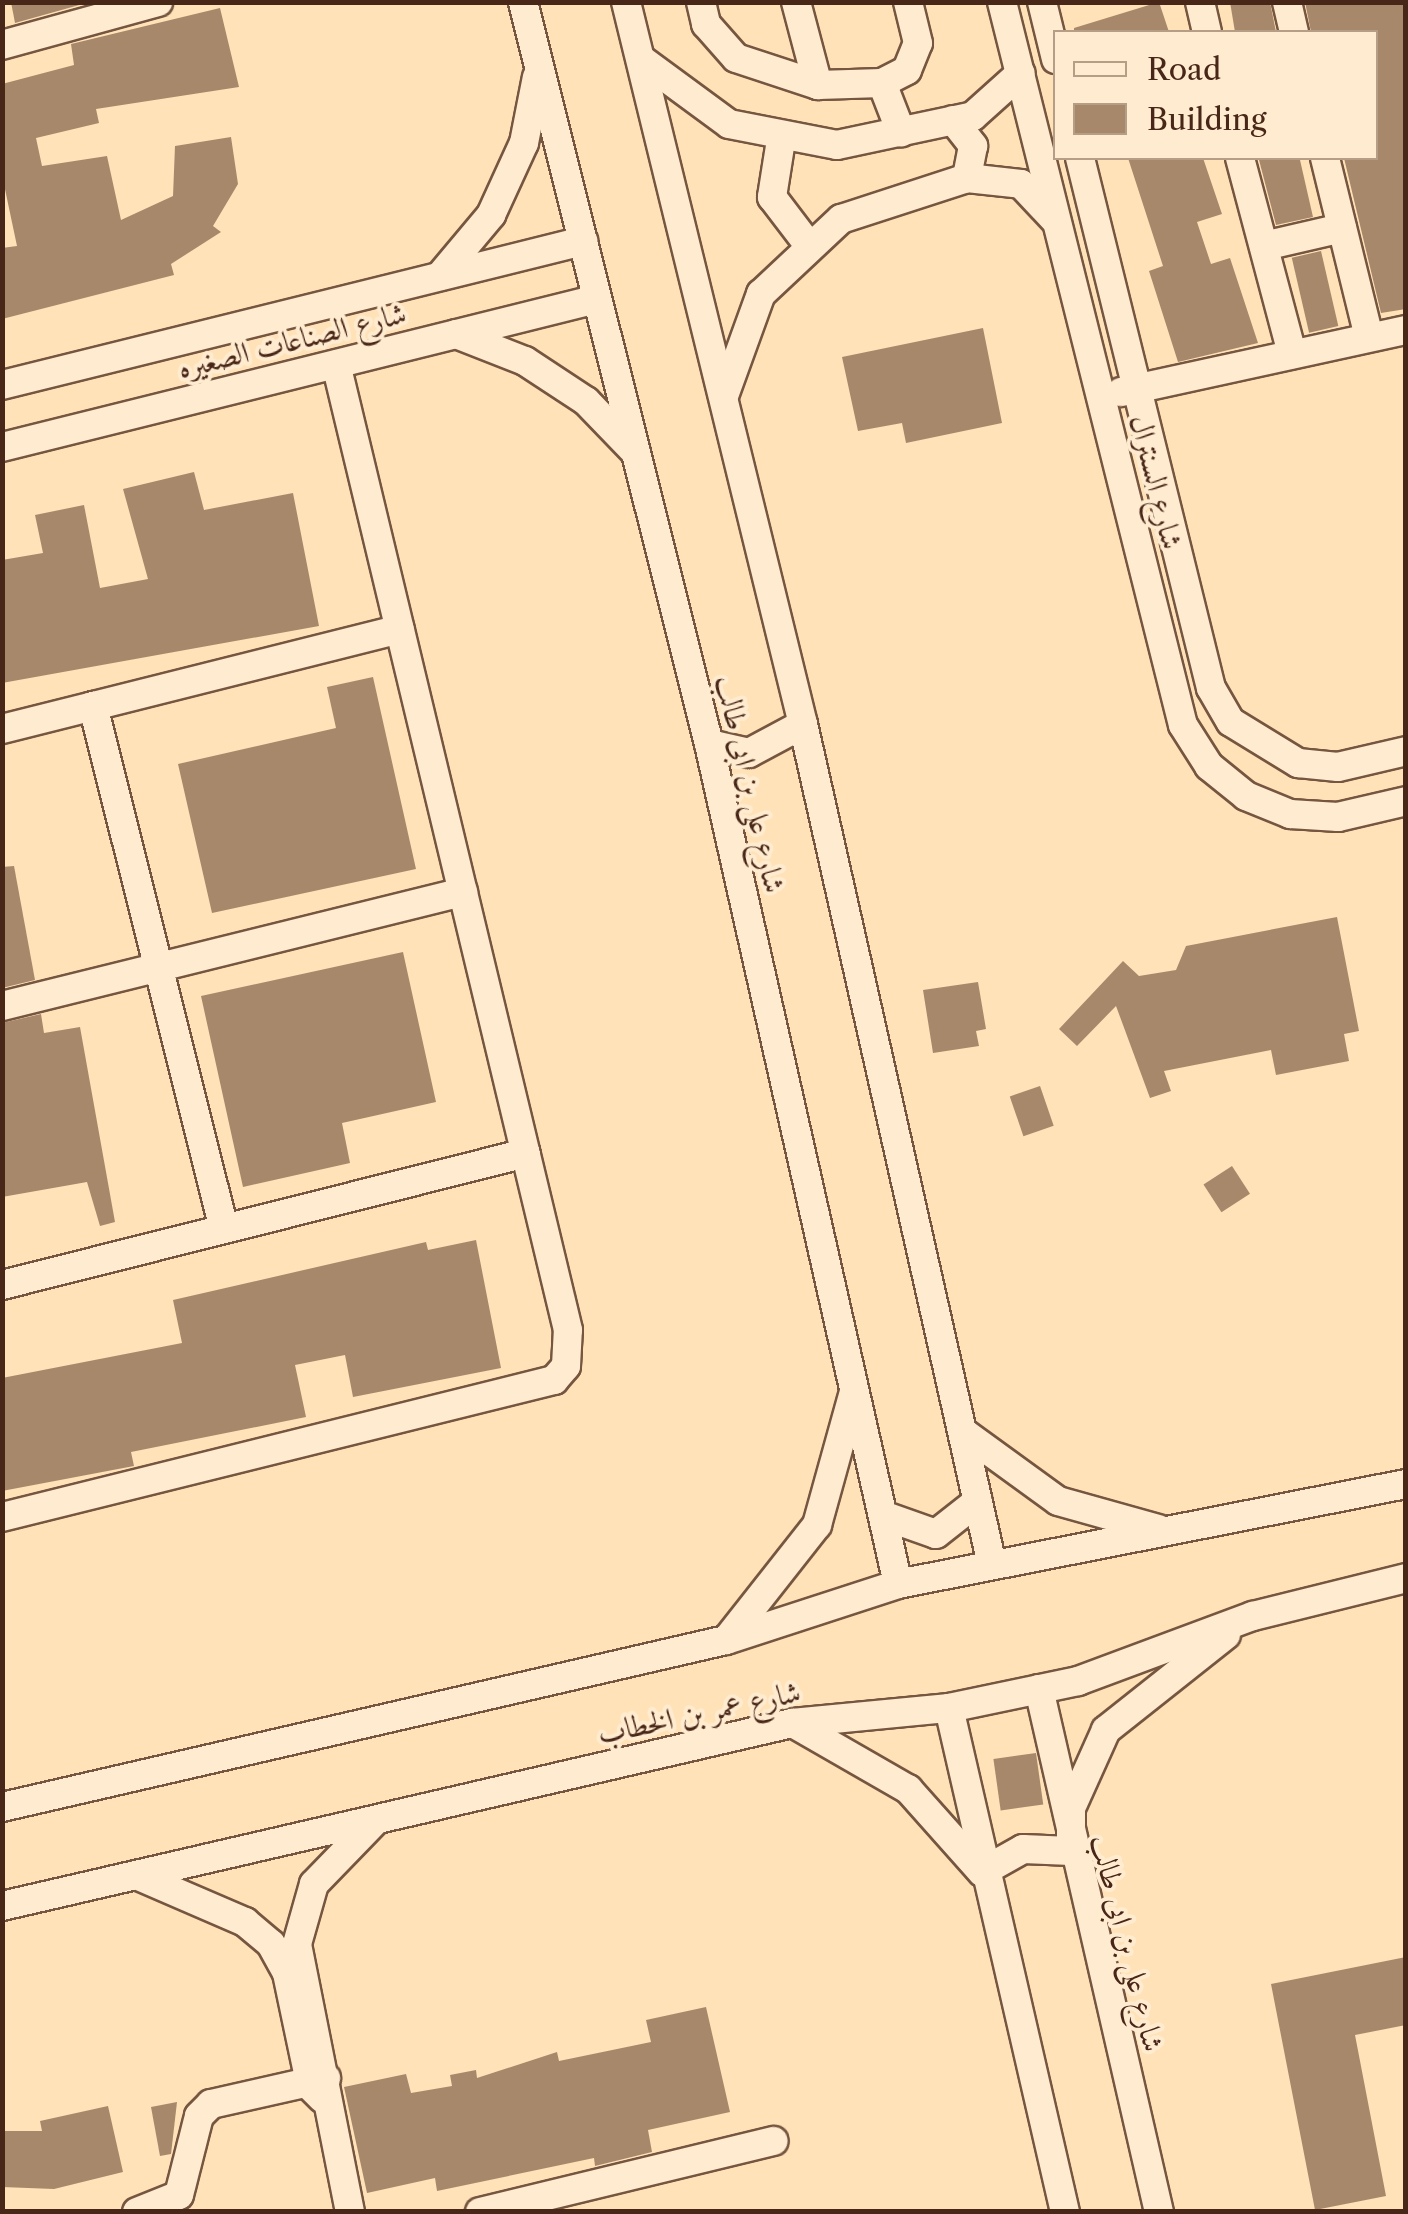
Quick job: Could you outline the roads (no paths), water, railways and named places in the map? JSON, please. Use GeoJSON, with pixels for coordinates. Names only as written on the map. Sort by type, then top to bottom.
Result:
{"type":"FeatureCollection","features":[{"type":"Feature","properties":{"kind":"street"},"geometry":{"type":"LineString","coordinates":[[2,46],[127,7],[158,2]]}},
{"type":"Feature","properties":{"kind":"street","name":"شارع على بن ابى طالب"},"geometry":{"type":"LineString","coordinates":[[524,2],[709,744],[898,1584]]}},
{"type":"Feature","properties":{"kind":"street"},"geometry":{"type":"LineString","coordinates":[[626,2],[722,408],[803,724],[992,1564]]}},
{"type":"Feature","properties":{"kind":"street"},"geometry":{"type":"LineString","coordinates":[[702,2],[706,24],[736,58],[818,85],[882,83],[915,58],[908,2]]}},
{"type":"Feature","properties":{"kind":"street"},"geometry":{"type":"LineString","coordinates":[[796,2],[818,85]]}},
{"type":"Feature","properties":{"kind":"street","name":"شارع السنترال"},"geometry":{"type":"LineString","coordinates":[[1002,2],[1183,726],[1209,766],[1246,796],[1290,814],[1338,817],[1406,801]]}},
{"type":"Feature","properties":{"kind":"street"},"geometry":{"type":"LineString","coordinates":[[1042,2],[1053,47]]}},
{"type":"Feature","properties":{"kind":"street"},"geometry":{"type":"LineString","coordinates":[[1200,2],[1207,30]]}},
{"type":"Feature","properties":{"kind":"street"},"geometry":{"type":"LineString","coordinates":[[1287,2],[1294,30]]}},
{"type":"Feature","properties":{"kind":"street"},"geometry":{"type":"LineString","coordinates":[[641,59],[697,106],[781,140],[837,145],[953,120],[991,106],[1021,74]]}},
{"type":"Feature","properties":{"kind":"street"},"geometry":{"type":"LineString","coordinates":[[440,276],[491,215],[524,143],[539,65]]}},
{"type":"Feature","properties":{"kind":"street"},"geometry":{"type":"LineString","coordinates":[[882,83],[901,132]]}},
{"type":"Feature","properties":{"kind":"street"},"geometry":{"type":"LineString","coordinates":[[953,120],[973,146],[967,178]]}},
{"type":"Feature","properties":{"kind":"street"},"geometry":{"type":"LineString","coordinates":[[781,140],[772,197],[807,243]]}},
{"type":"Feature","properties":{"kind":"street","name":"شارع السنترال"},"geometry":{"type":"LineString","coordinates":[[1080,160],[1210,688],[1231,722],[1298,763],[1338,767],[1406,751]]}},
{"type":"Feature","properties":{"kind":"street"},"geometry":{"type":"LineString","coordinates":[[1241,160],[1292,354]]}},
{"type":"Feature","properties":{"kind":"street"},"geometry":{"type":"LineString","coordinates":[[1325,160],[1369,337]]}},
{"type":"Feature","properties":{"kind":"street"},"geometry":{"type":"LineString","coordinates":[[722,408],[746,320],[807,243],[865,206],[967,178],[1021,184],[1060,228]]}},
{"type":"Feature","properties":{"kind":"street"},"geometry":{"type":"LineString","coordinates":[[1264,246],[1342,228]]}},
{"type":"Feature","properties":{"kind":"street","name":"شارع الصناعات الصغيره"},"geometry":{"type":"LineString","coordinates":[[2,385],[583,241]]}},
{"type":"Feature","properties":{"kind":"street","name":"شارع الصناعات الصغيره"},"geometry":{"type":"LineString","coordinates":[[2,447],[598,299]]}},
{"type":"Feature","properties":{"kind":"street"},"geometry":{"type":"LineString","coordinates":[[1101,400],[1136,387],[1406,330]]}},
{"type":"Feature","properties":{"kind":"street"},"geometry":{"type":"LineString","coordinates":[[456,334],[525,361],[586,401],[637,454]]}},
{"type":"Feature","properties":{"kind":"street"},"geometry":{"type":"LineString","coordinates":[[2,1518],[554,1380],[571,1348],[336,364]]}},
{"type":"Feature","properties":{"kind":"street"},"geometry":{"type":"LineString","coordinates":[[1133,521],[1166,508]]}},
{"type":"Feature","properties":{"kind":"street"},"geometry":{"type":"LineString","coordinates":[[2,729],[400,629]]}},
{"type":"Feature","properties":{"kind":"street"},"geometry":{"type":"LineString","coordinates":[[93,706],[224,1230]]}},
{"type":"Feature","properties":{"kind":"street"},"geometry":{"type":"LineString","coordinates":[[709,744],[749,753],[803,724]]}},
{"type":"Feature","properties":{"kind":"street"},"geometry":{"type":"LineString","coordinates":[[2,1006],[464,892]]}},
{"type":"Feature","properties":{"kind":"street"},"geometry":{"type":"LineString","coordinates":[[2,1285],[526,1153]]}},
{"type":"Feature","properties":{"kind":"street"},"geometry":{"type":"LineString","coordinates":[[726,1640],[816,1525],[856,1386]]}},
{"type":"Feature","properties":{"kind":"street"},"geometry":{"type":"LineString","coordinates":[[963,1432],[1058,1501],[1125,1524],[1195,1530]]}},
{"type":"Feature","properties":{"kind":"street","name":"شارع عمر بن الخطاب"},"geometry":{"type":"LineString","coordinates":[[2,1807],[726,1640],[898,1584],[1195,1530],[1406,1484]]}},
{"type":"Feature","properties":{"kind":"street"},"geometry":{"type":"LineString","coordinates":[[885,1516],[936,1534],[978,1501]]}},
{"type":"Feature","properties":{"kind":"street","name":"شارع عمر بن الخطاب"},"geometry":{"type":"LineString","coordinates":[[2,1906],[792,1723],[949,1708],[1039,1689],[1252,1616],[1406,1578]]}},
{"type":"Feature","properties":{"kind":"street"},"geometry":{"type":"LineString","coordinates":[[982,1872],[1022,1849],[1071,1851],[1076,1794],[1106,1730],[1252,1616]]}},
{"type":"Feature","properties":{"kind":"street","name":"شارع على بن ابى طالب"},"geometry":{"type":"LineString","coordinates":[[1039,1689],[1071,1851],[1159,2212]]}},
{"type":"Feature","properties":{"kind":"street"},"geometry":{"type":"LineString","coordinates":[[949,1708],[982,1872],[1065,2212]]}},
{"type":"Feature","properties":{"kind":"street"},"geometry":{"type":"LineString","coordinates":[[792,1723],[908,1789],[982,1872]]}},
{"type":"Feature","properties":{"kind":"street"},"geometry":{"type":"LineString","coordinates":[[350,2212],[299,1987],[297,1944],[305,1903],[376,1820]]}},
{"type":"Feature","properties":{"kind":"street"},"geometry":{"type":"LineString","coordinates":[[136,1876],[259,1932],[299,1987]]}},
{"type":"Feature","properties":{"kind":"street"},"geometry":{"type":"LineString","coordinates":[[138,2211],[179,2195],[199,2116],[211,2104],[320,2086]]}},
{"type":"Feature","properties":{"kind":"street"},"geometry":{"type":"LineString","coordinates":[[480,2212],[512,2208],[774,2141]]}}]}
